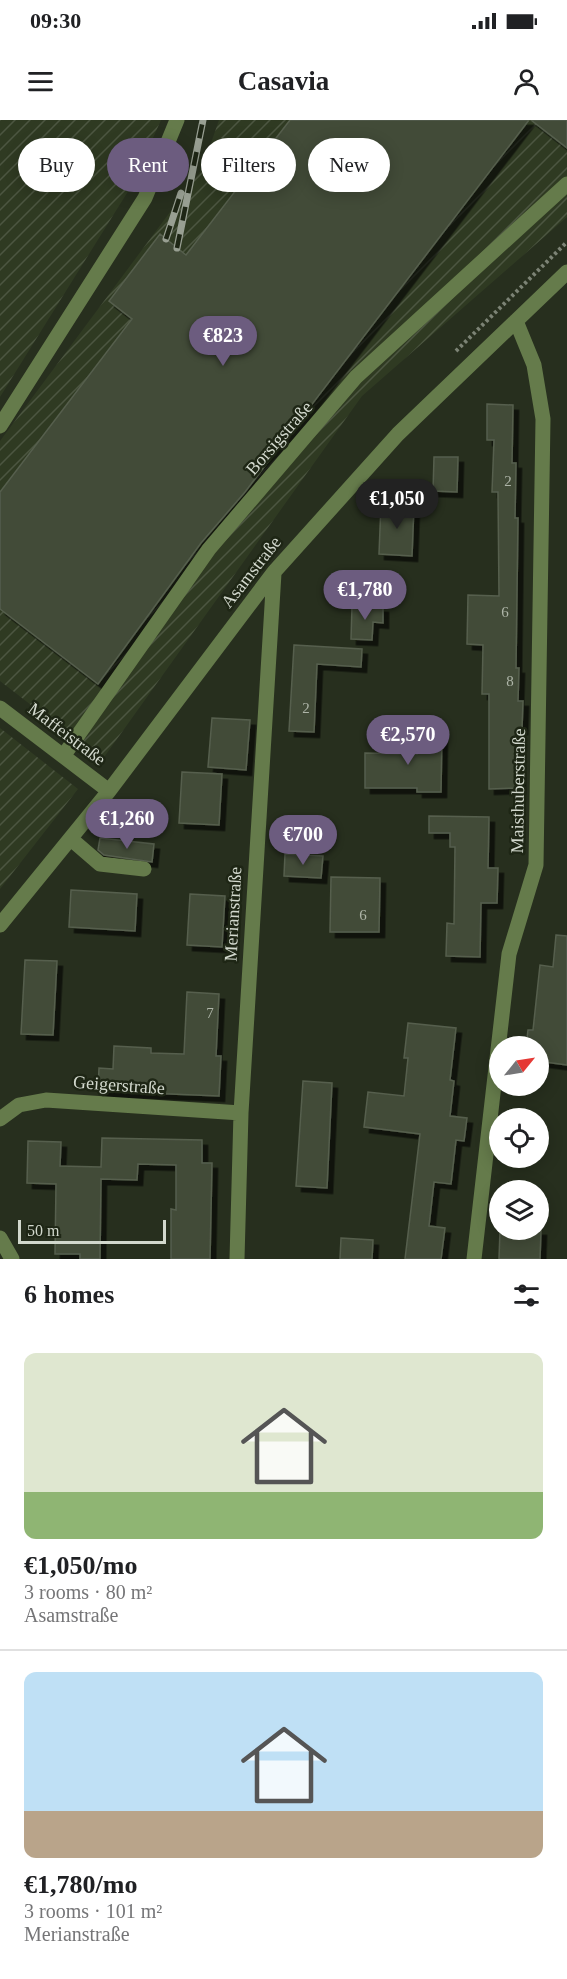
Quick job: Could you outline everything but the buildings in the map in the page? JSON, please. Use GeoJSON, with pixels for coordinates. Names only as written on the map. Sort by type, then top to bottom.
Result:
{"type":"FeatureCollection","features":[{"type":"Feature","properties":{"kind":"street"},"geometry":{"type":"LineString","coordinates":[[0,426],[145,198],[177,120]]}},
{"type":"Feature","properties":{"kind":"street","name":"Borsigstraße"},"geometry":{"type":"LineString","coordinates":[[64,755],[209,549],[356,378],[567,184]]}},
{"type":"Feature","properties":{"kind":"street","name":"Asamstraße"},"geometry":{"type":"LineString","coordinates":[[0,925],[71,840],[274,573],[398,434],[567,272]]}},
{"type":"Feature","properties":{"kind":"street","name":"Maisthuberstraße"},"geometry":{"type":"LineString","coordinates":[[474,1259],[509,954],[536,865],[543,419],[534,365],[516,321]]}},
{"type":"Feature","properties":{"kind":"street","name":"Merianstraße"},"geometry":{"type":"LineString","coordinates":[[237,1259],[241,1113],[274,573]]}},
{"type":"Feature","properties":{"kind":"street","name":"Maffeistraße"},"geometry":{"type":"LineString","coordinates":[[0,708],[109,791]]}},
{"type":"Feature","properties":{"kind":"street"},"geometry":{"type":"LineString","coordinates":[[71,840],[100,864],[144,869]]}},
{"type":"Feature","properties":{"kind":"street","name":"Geigerstraße"},"geometry":{"type":"LineString","coordinates":[[0,1119],[19,1105],[46,1100],[241,1113]]}},
{"type":"Feature","properties":{"kind":"street"},"geometry":{"type":"LineString","coordinates":[[0,1238],[12,1259]]}},
{"type":"Feature","properties":{"kind":"shaded area"},"geometry":{"type":"Polygon","coordinates":[[[0,120],[161,120],[153,138],[107,138],[107,192],[128,192],[0,397],[0,120]]]}},
{"type":"Feature","properties":{"kind":"shaded area"},"geometry":{"type":"Polygon","coordinates":[[[219,120],[567,120],[567,217],[362,396],[102,760],[0,681],[0,441],[185,192],[189,192],[189,187],[201,170],[201,192],[296,192],[296,138],[213,138],[219,120]]]}},
{"type":"Feature","properties":{"kind":"shaded area"},"geometry":{"type":"Polygon","coordinates":[[[0,728],[78,789],[0,889],[0,728]]]}},
{"type":"Feature","properties":{"kind":"railway"},"geometry":{"type":"LineString","coordinates":[[177,248],[203,120]]}},
{"type":"Feature","properties":{"kind":"railway"},"geometry":{"type":"LineString","coordinates":[[166,239],[181,193]]}}]}
